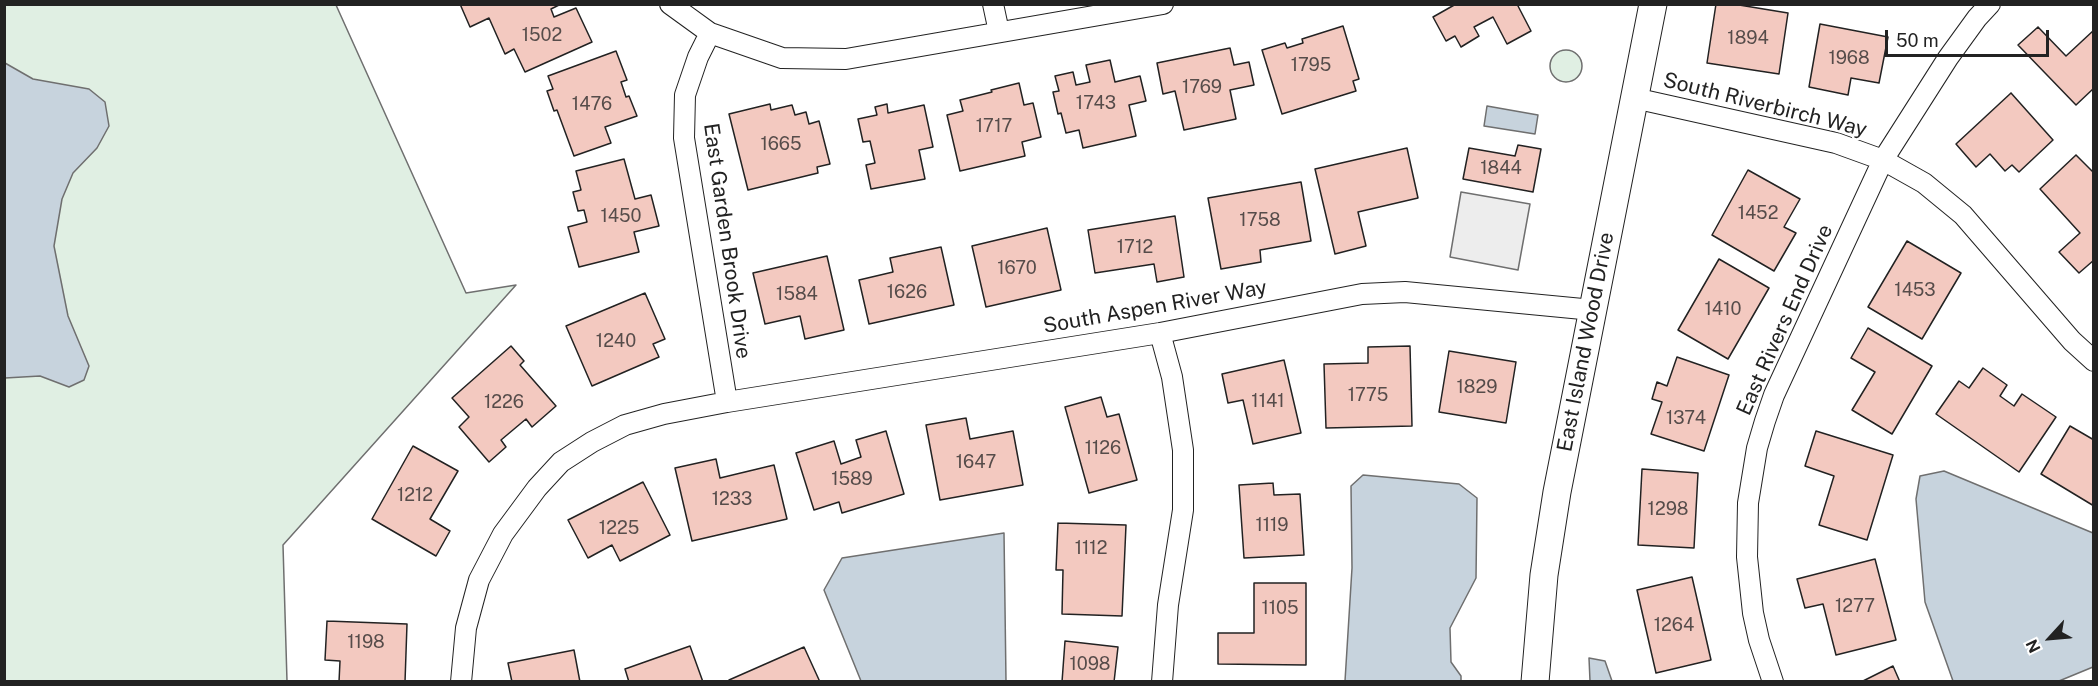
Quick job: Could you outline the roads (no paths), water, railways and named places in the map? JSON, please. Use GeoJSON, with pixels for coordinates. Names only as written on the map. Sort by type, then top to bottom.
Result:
{"type":"FeatureCollection","features":[{"type":"Feature","properties":{"kind":"street"},"geometry":{"type":"LineString","coordinates":[[670,4],[710,33],[782,58],[846,59],[1163,4]]}},
{"type":"Feature","properties":{"kind":"street"},"geometry":{"type":"LineString","coordinates":[[993,4],[999,32]]}},
{"type":"Feature","properties":{"kind":"street","name":"East Island Wood Drive"},"geometry":{"type":"LineString","coordinates":[[1535,681],[1545,575],[1557,492],[1653,4]]}},
{"type":"Feature","properties":{"kind":"street","name":"East Rivers End Drive"},"geometry":{"type":"LineString","coordinates":[[1773,681],[1759,640],[1747,567],[1748,503],[1757,448],[1774,395],[1883,160],[1948,57],[1990,4]]}},
{"type":"Feature","properties":{"kind":"street","name":"East Garden Brook Drive"},"geometry":{"type":"LineString","coordinates":[[710,33],[698,57],[685,95],[684,138],[727,402]]}},
{"type":"Feature","properties":{"kind":"street","name":"South Riverbirch Way"},"geometry":{"type":"LineString","coordinates":[[1634,98],[1836,143],[1883,160],[1924,183],[1963,215],[2072,342],[2094,362]]}},
{"type":"Feature","properties":{"kind":"street","name":"South Aspen River Way"},"geometry":{"type":"LineString","coordinates":[[461,681],[466,628],[479,580],[502,534],[537,488],[561,462],[625,425],[664,414],[727,402],[1160,333],[1362,294],[1405,292],[1593,310]]}},
{"type":"Feature","properties":{"kind":"street"},"geometry":{"type":"LineString","coordinates":[[1160,333],[1172,377],[1183,450],[1184,510],[1168,605],[1162,681]]}}]}
